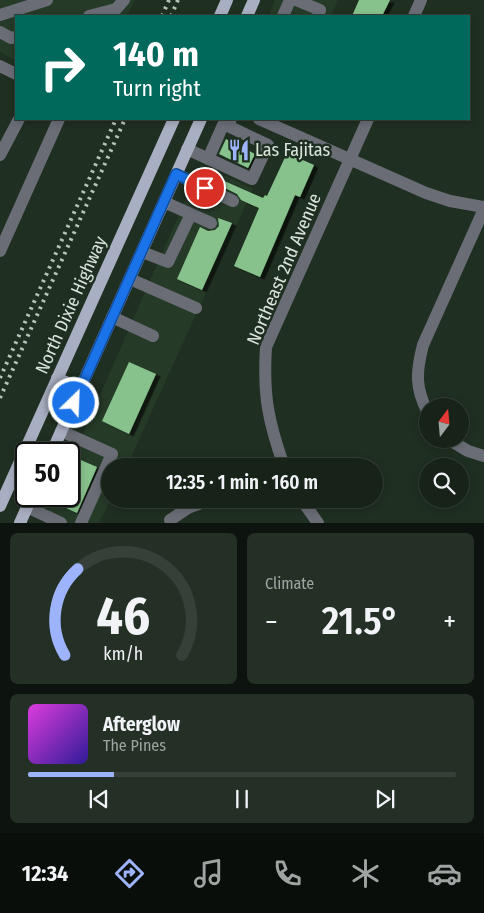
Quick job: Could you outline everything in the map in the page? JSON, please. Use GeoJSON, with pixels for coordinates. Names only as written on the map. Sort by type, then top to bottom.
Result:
{"type":"FeatureCollection","features":[{"type":"Feature","properties":{"kind":"main road"},"geometry":{"type":"LineString","coordinates":[[220,15],[227,0]]}},
{"type":"Feature","properties":{"kind":"main road"},"geometry":{"type":"LineString","coordinates":[[247,15],[254,0]]}},
{"type":"Feature","properties":{"kind":"main road","name":"North Dixie Highway"},"geometry":{"type":"LineString","coordinates":[[0,506],[174,120]]}},
{"type":"Feature","properties":{"kind":"main road"},"geometry":{"type":"LineString","coordinates":[[56,442],[201,120]]}},
{"type":"Feature","properties":{"kind":"main road"},"geometry":{"type":"LineString","coordinates":[[57,378],[80,389]]}},
{"type":"Feature","properties":{"kind":"main road"},"geometry":{"type":"LineString","coordinates":[[20,523],[28,507]]}},
{"type":"Feature","properties":{"kind":"street"},"geometry":{"type":"LineString","coordinates":[[0,15],[47,0]]}},
{"type":"Feature","properties":{"kind":"street"},"geometry":{"type":"LineString","coordinates":[[94,15],[116,9],[124,0]]}},
{"type":"Feature","properties":{"kind":"street"},"geometry":{"type":"LineString","coordinates":[[283,15],[290,0]]}},
{"type":"Feature","properties":{"kind":"street"},"geometry":{"type":"LineString","coordinates":[[296,0],[319,13]]}},
{"type":"Feature","properties":{"kind":"street"},"geometry":{"type":"LineString","coordinates":[[414,15],[421,0]]}},
{"type":"Feature","properties":{"kind":"street"},"geometry":{"type":"LineString","coordinates":[[0,32],[11,38],[15,37]]}},
{"type":"Feature","properties":{"kind":"street"},"geometry":{"type":"LineString","coordinates":[[0,66],[15,74]]}},
{"type":"Feature","properties":{"kind":"street"},"geometry":{"type":"LineString","coordinates":[[0,155],[18,120]]}},
{"type":"Feature","properties":{"kind":"street"},"geometry":{"type":"LineString","coordinates":[[1,246],[59,120]]}},
{"type":"Feature","properties":{"kind":"street","name":"Northeast 2nd Avenue"},"geometry":{"type":"LineString","coordinates":[[281,458],[272,434],[266,405],[264,378],[266,347],[368,120]]}},
{"type":"Feature","properties":{"kind":"street"},"geometry":{"type":"LineString","coordinates":[[187,149],[208,159],[252,179],[268,145],[229,122],[223,125],[208,159]]}},
{"type":"Feature","properties":{"kind":"street"},"geometry":{"type":"LineString","coordinates":[[275,122],[350,159],[426,193],[450,201],[484,208],[423,345],[417,366],[418,386],[421,398]]}},
{"type":"Feature","properties":{"kind":"street"},"geometry":{"type":"LineString","coordinates":[[176,174],[232,201]]}},
{"type":"Feature","properties":{"kind":"street"},"geometry":{"type":"LineString","coordinates":[[164,202],[211,223]]}},
{"type":"Feature","properties":{"kind":"street"},"geometry":{"type":"LineString","coordinates":[[142,252],[168,262],[191,214]]}},
{"type":"Feature","properties":{"kind":"street"},"geometry":{"type":"LineString","coordinates":[[130,279],[196,308]]}},
{"type":"Feature","properties":{"kind":"street"},"geometry":{"type":"LineString","coordinates":[[112,317],[153,336]]}},
{"type":"Feature","properties":{"kind":"street"},"geometry":{"type":"LineString","coordinates":[[61,431],[112,454],[81,523]]}},
{"type":"Feature","properties":{"kind":"street"},"geometry":{"type":"LineString","coordinates":[[463,448],[484,456]]}},
{"type":"Feature","properties":{"kind":"street"},"geometry":{"type":"LineString","coordinates":[[37,507],[61,523]]}},
{"type":"Feature","properties":{"kind":"street"},"geometry":{"type":"LineString","coordinates":[[170,520],[188,508]]}},
{"type":"Feature","properties":{"kind":"street"},"geometry":{"type":"LineString","coordinates":[[307,508],[318,523]]}},
{"type":"Feature","properties":{"kind":"shaded area"},"geometry":{"type":"Polygon","coordinates":[[[0,0],[135,0],[128,15],[15,15],[15,60],[0,52],[0,0]]]}},
{"type":"Feature","properties":{"kind":"shaded area"},"geometry":{"type":"Polygon","coordinates":[[[275,0],[338,0],[331,15],[268,15],[275,0]]]}},
{"type":"Feature","properties":{"kind":"shaded area"},"geometry":{"type":"Polygon","coordinates":[[[201,164],[253,189],[131,458],[101,458],[101,508],[106,508],[99,523],[43,523],[50,507],[80,507],[79,442],[201,164]]]}},
{"type":"Feature","properties":{"kind":"building"},"geometry":{"type":"Polygon","coordinates":[[[359,0],[390,0],[382,15],[352,15],[359,0]]]}},
{"type":"Feature","properties":{"kind":"building"},"geometry":{"type":"Polygon","coordinates":[[[226,139],[255,154],[248,168],[219,154],[226,139]]]}},
{"type":"Feature","properties":{"kind":"building"},"geometry":{"type":"Polygon","coordinates":[[[287,153],[314,165],[300,197],[295,195],[260,277],[234,266],[259,208],[241,200],[237,194],[219,185],[222,180],[263,198],[265,195],[267,196],[287,153]]]}},
{"type":"Feature","properties":{"kind":"building"},"geometry":{"type":"Polygon","coordinates":[[[218,218],[232,223],[202,290],[177,279],[200,227],[208,231],[215,230],[219,226],[218,218]]]}},
{"type":"Feature","properties":{"kind":"building"},"geometry":{"type":"Polygon","coordinates":[[[129,362],[156,374],[129,434],[102,421],[129,362]]]}},
{"type":"Feature","properties":{"kind":"building"},"geometry":{"type":"Polygon","coordinates":[[[80,460],[97,467],[80,506],[80,460]]]}},
{"type":"Feature","properties":{"kind":"building"},"geometry":{"type":"Polygon","coordinates":[[[64,507],[80,507],[77,513],[64,507]]]}},
{"type":"Feature","properties":{"kind":"railway"},"geometry":{"type":"LineString","coordinates":[[162,15],[169,0]]}},
{"type":"Feature","properties":{"kind":"railway"},"geometry":{"type":"LineString","coordinates":[[171,15],[178,0]]}},
{"type":"Feature","properties":{"kind":"railway"},"geometry":{"type":"LineString","coordinates":[[0,378],[116,120]]}},
{"type":"Feature","properties":{"kind":"railway"},"geometry":{"type":"LineString","coordinates":[[0,398],[125,120]]}},
{"type":"Feature","properties":{"kind":"place","name":"Las Fajitas"},"geometry":{"type":"Point","coordinates":[239,150]}},
{"type":"Feature","properties":{"kind":"route"},"geometry":{"type":"LineString","coordinates":[[74,403],[176,174],[205,188]]}}]}
